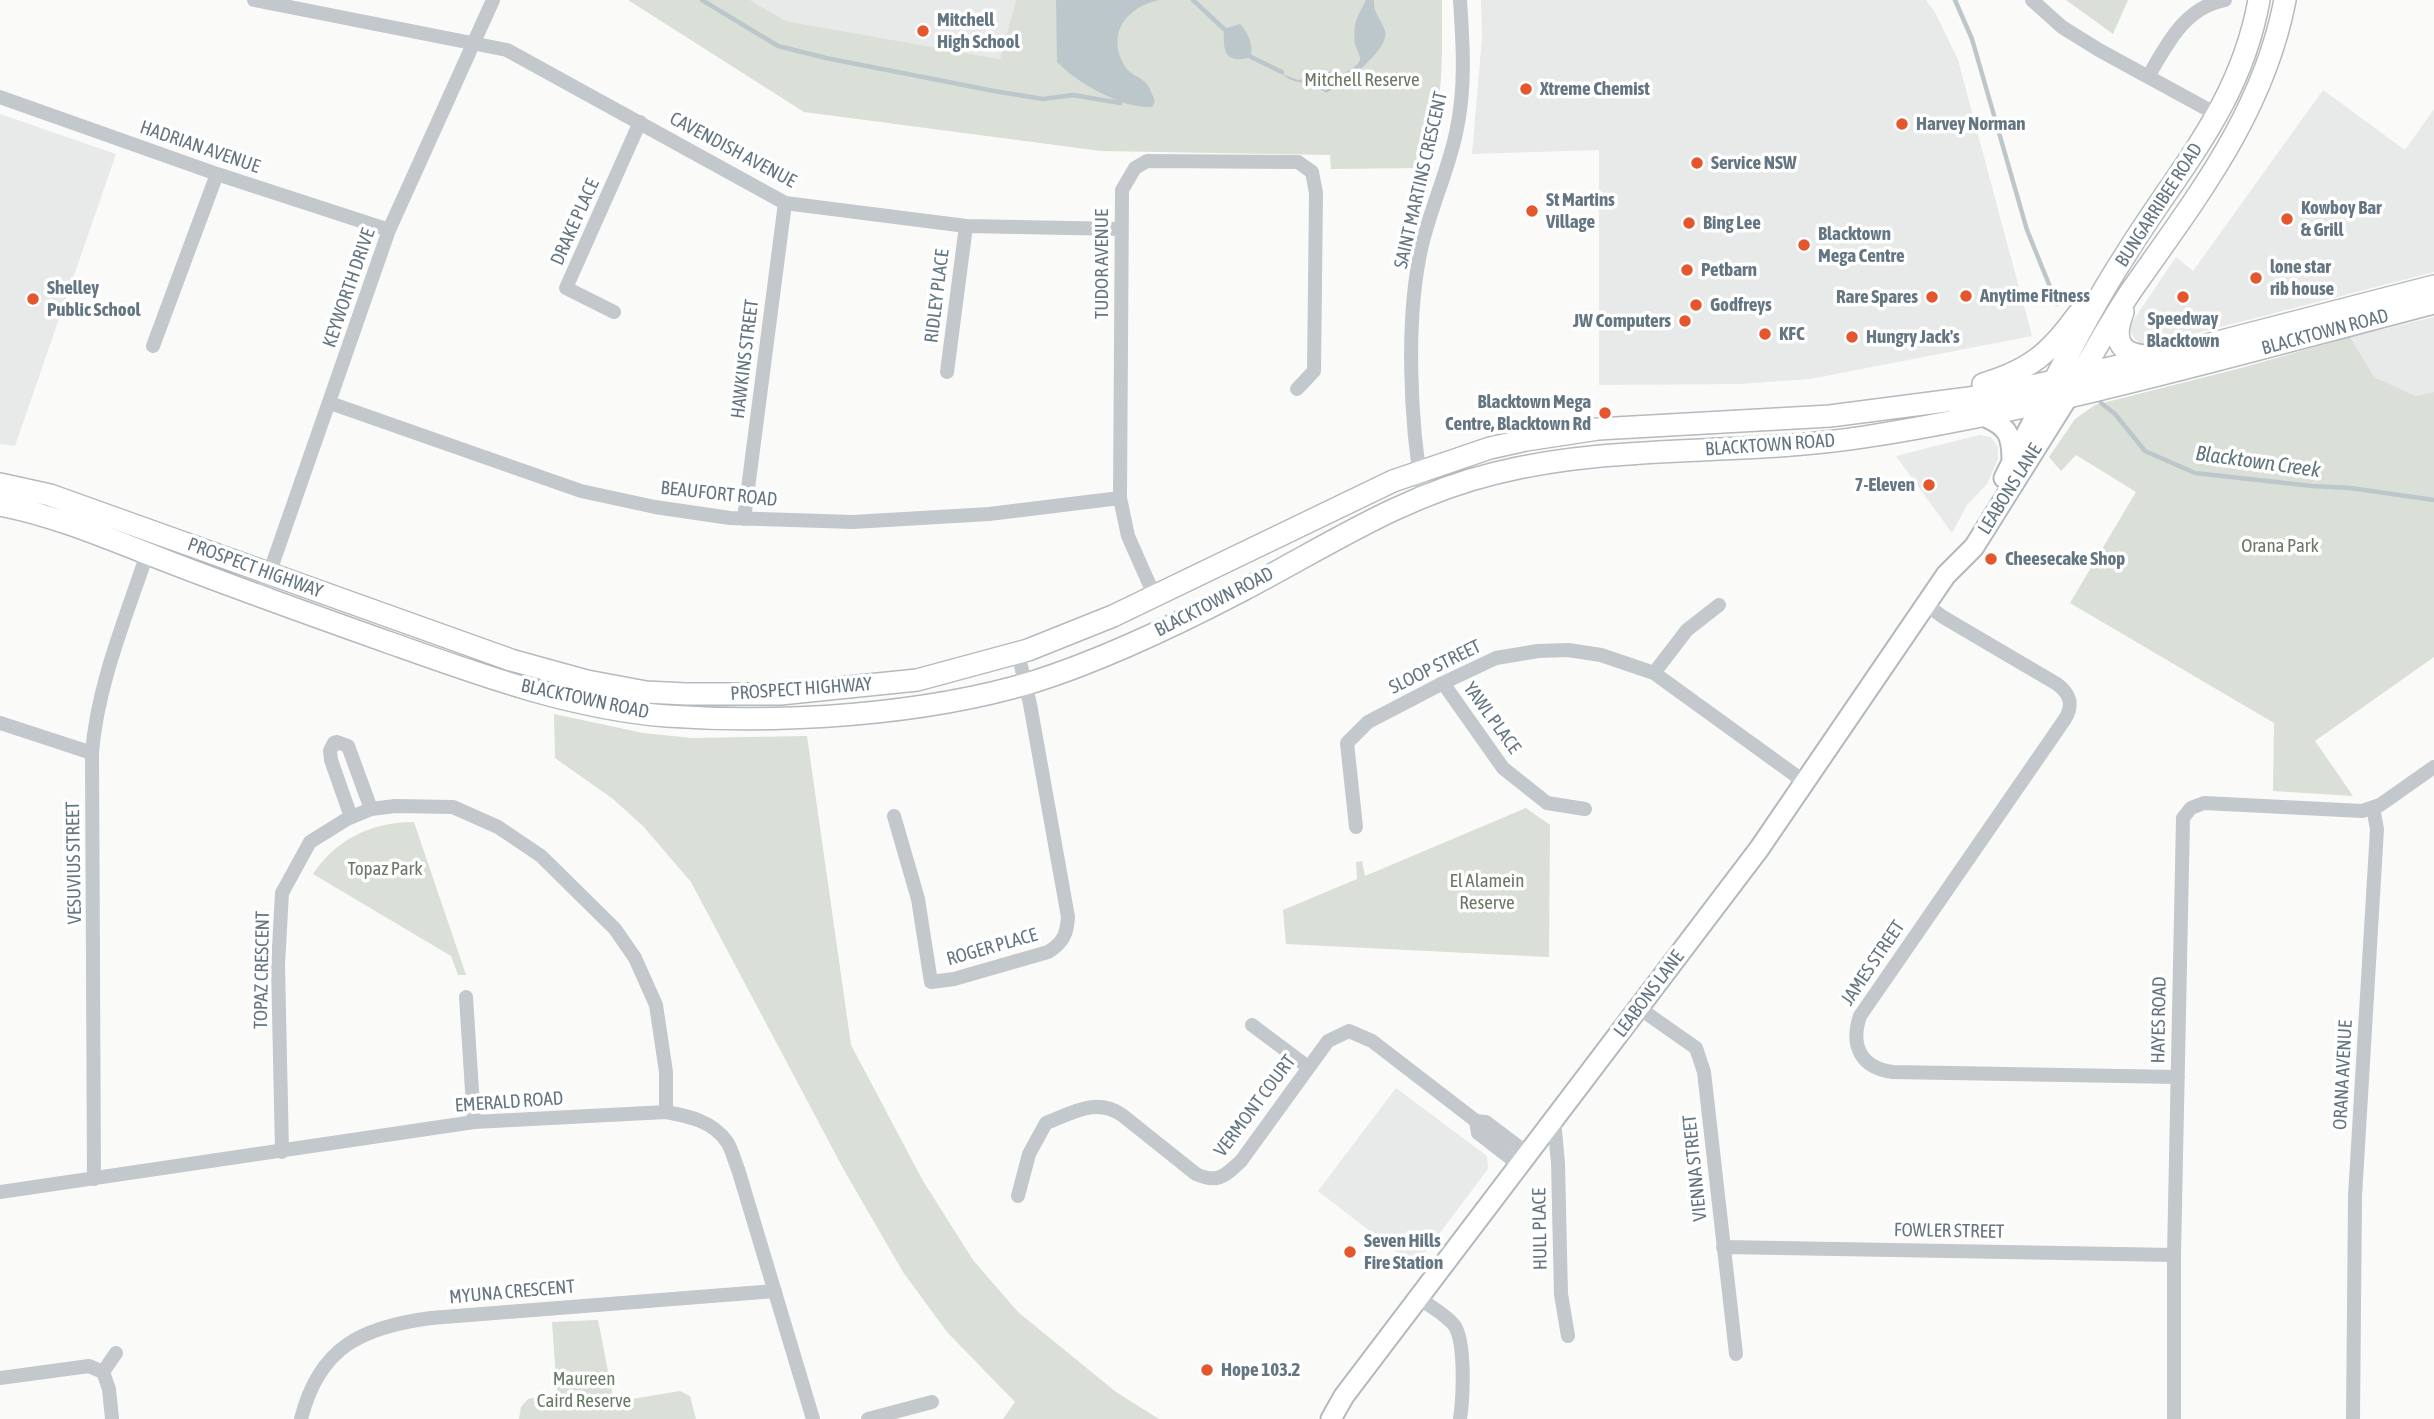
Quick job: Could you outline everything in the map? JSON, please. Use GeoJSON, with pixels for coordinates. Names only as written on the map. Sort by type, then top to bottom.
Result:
{"type":"FeatureCollection","features":[{"type":"Feature","properties":{"kind":"main road","name":"BUNGARRIBEE ROAD"},"geometry":{"type":"LineString","coordinates":[[2042,403],[2061,389],[2126,252],[2218,115],[2244,61],[2259,0]]}},
{"type":"Feature","properties":{"kind":"main road","name":"BUNGARRIBEE ROAD"},"geometry":{"type":"LineString","coordinates":[[2080,376],[2130,294],[2232,144],[2258,93],[2280,30],[2285,0]]}},
{"type":"Feature","properties":{"kind":"main road"},"geometry":{"type":"LineString","coordinates":[[1925,404],[2015,373],[2041,358],[2067,330],[2126,252]]}},
{"type":"Feature","properties":{"kind":"main road","name":"BLACKTOWN ROAD"},"geometry":{"type":"LineString","coordinates":[[2061,389],[2080,376],[2434,286]]}},
{"type":"Feature","properties":{"kind":"main road"},"geometry":{"type":"LineString","coordinates":[[2130,294],[2118,324],[2117,334],[2123,349],[2135,356],[2179,352]]}},
{"type":"Feature","properties":{"kind":"main road","name":"BLACKTOWN ROAD"},"geometry":{"type":"LineString","coordinates":[[1311,522],[1419,471],[1490,448],[1526,440],[1598,429],[1796,419],[2061,389],[2434,303]]}},
{"type":"Feature","properties":{"kind":"main road","name":"BLACKTOWN ROAD"},"geometry":{"type":"LineString","coordinates":[[0,505],[62,523],[492,679],[618,709],[660,715],[756,718],[866,712],[942,702],[1026,684],[1087,662],[1199,611],[1381,513],[1423,495],[1494,473],[1549,461],[1601,455],[1762,448],[1812,443],[1927,427],[2042,403]]}},
{"type":"Feature","properties":{"kind":"main road","name":"PROSPECT HIGHWAY"},"geometry":{"type":"LineString","coordinates":[[0,484],[50,495],[511,660],[587,681],[646,692],[780,694],[917,680],[1018,653],[1113,616],[1311,522]]}},
{"type":"Feature","properties":{"kind":"street","name":"CAVENDISH AVENUE"},"geometry":{"type":"LineString","coordinates":[[254,0],[507,50],[785,203],[966,226],[1121,229]]}},
{"type":"Feature","properties":{"kind":"street","name":"KEYWORTH DRIVE"},"geometry":{"type":"LineString","coordinates":[[261,597],[389,230],[493,0]]}},
{"type":"Feature","properties":{"kind":"street","name":"SAINT MARTINS CRESCENT"},"geometry":{"type":"LineString","coordinates":[[1423,495],[1413,417],[1413,330],[1417,276],[1423,245],[1456,134],[1462,102],[1460,0]]}},
{"type":"Feature","properties":{"kind":"street"},"geometry":{"type":"LineString","coordinates":[[2032,0],[2062,27],[2099,50],[2218,115]]}},
{"type":"Feature","properties":{"kind":"street"},"geometry":{"type":"LineString","coordinates":[[2148,77],[2176,32],[2192,13],[2213,2],[2225,0]]}},
{"type":"Feature","properties":{"kind":"street","name":"HADRIAN AVENUE"},"geometry":{"type":"LineString","coordinates":[[0,97],[217,174],[389,230]]}},
{"type":"Feature","properties":{"kind":"street","name":"DRAKE PLACE"},"geometry":{"type":"LineString","coordinates":[[614,312],[566,288],[640,122]]}},
{"type":"Feature","properties":{"kind":"street","name":"TUDOR AVENUE"},"geometry":{"type":"LineString","coordinates":[[1155,597],[1128,536],[1119,498],[1122,190],[1135,168],[1147,161],[1298,162],[1312,172],[1316,193],[1314,372],[1297,389]]}},
{"type":"Feature","properties":{"kind":"street"},"geometry":{"type":"LineString","coordinates":[[153,346],[217,174]]}},
{"type":"Feature","properties":{"kind":"street","name":"HAWKINS STREET"},"geometry":{"type":"LineString","coordinates":[[744,519],[785,203]]}},
{"type":"Feature","properties":{"kind":"street","name":"RIDLEY PLACE"},"geometry":{"type":"LineString","coordinates":[[947,372],[966,226]]}},
{"type":"Feature","properties":{"kind":"street","name":"LEABONS LANE"},"geometry":{"type":"LineString","coordinates":[[1946,575],[1974,547],[2061,389]]}},
{"type":"Feature","properties":{"kind":"street","name":"BEAUFORT ROAD"},"geometry":{"type":"LineString","coordinates":[[330,403],[581,491],[655,507],[744,519],[853,522],[989,514],[1119,498]]}},
{"type":"Feature","properties":{"kind":"street","name":"LEABONS LANE"},"geometry":{"type":"LineString","coordinates":[[1318,1419],[1334,1411],[1759,849],[1927,605],[1946,575],[1958,548],[1994,495],[2042,403]]}},
{"type":"Feature","properties":{"kind":"street"},"geometry":{"type":"LineString","coordinates":[[1982,415],[2007,431],[2011,438],[2012,461]]}},
{"type":"Feature","properties":{"kind":"street","name":"VESUVIUS STREET"},"geometry":{"type":"LineString","coordinates":[[94,1179],[94,725],[147,554]]}},
{"type":"Feature","properties":{"kind":"street"},"geometry":{"type":"LineString","coordinates":[[1654,673],[1687,630],[1719,605]]}},
{"type":"Feature","properties":{"kind":"street","name":"JAMES STREET"},"geometry":{"type":"LineString","coordinates":[[1927,605],[2057,684],[2075,699],[2065,719],[1860,1016],[1855,1032],[1861,1054],[1869,1064],[1882,1071],[1893,1072],[2178,1077]]}},
{"type":"Feature","properties":{"kind":"street","name":"SLOOP STREET"},"geometry":{"type":"LineString","coordinates":[[1356,827],[1347,743],[1368,722],[1496,658],[1538,651],[1568,650],[1601,654],[1654,673],[1806,783]]}},
{"type":"Feature","properties":{"kind":"street","name":"ROGER PLACE"},"geometry":{"type":"LineString","coordinates":[[894,816],[918,899],[931,982],[954,979],[1048,952],[1064,939],[1068,917],[1018,653]]}},
{"type":"Feature","properties":{"kind":"street","name":"YAWL PLACE"},"geometry":{"type":"LineString","coordinates":[[1443,683],[1503,768],[1547,803],[1585,808]]}},
{"type":"Feature","properties":{"kind":"street"},"geometry":{"type":"LineString","coordinates":[[0,723],[92,753]]}},
{"type":"Feature","properties":{"kind":"street"},"geometry":{"type":"LineString","coordinates":[[351,817],[331,760],[330,751],[337,741],[348,746],[371,809]]}},
{"type":"Feature","properties":{"kind":"street"},"geometry":{"type":"LineString","coordinates":[[2372,808],[2434,767]]}},
{"type":"Feature","properties":{"kind":"street","name":"HAYES ROAD"},"geometry":{"type":"LineString","coordinates":[[2174,1419],[2181,824],[2191,808],[2204,803],[2354,812],[2372,808]]}},
{"type":"Feature","properties":{"kind":"street","name":"TOPAZ CRESCENT"},"geometry":{"type":"LineString","coordinates":[[282,1152],[278,965],[282,893],[310,842],[351,817],[371,809],[395,806],[453,807],[498,827],[541,856],[595,906],[635,958],[656,1005],[666,1072],[666,1112]]}},
{"type":"Feature","properties":{"kind":"street","name":"ORANA AVENUE"},"geometry":{"type":"LineString","coordinates":[[2353,1419],[2355,1196],[2377,829],[2372,808]]}},
{"type":"Feature","properties":{"kind":"street"},"geometry":{"type":"LineString","coordinates":[[466,997],[474,1122]]}},
{"type":"Feature","properties":{"kind":"street","name":"VIENNA STREET"},"geometry":{"type":"LineString","coordinates":[[1639,1008],[1696,1048],[1704,1072],[1735,1354]]}},
{"type":"Feature","properties":{"kind":"street"},"geometry":{"type":"LineString","coordinates":[[1252,1025],[1308,1067]]}},
{"type":"Feature","properties":{"kind":"street","name":"VERMONT COURT"},"geometry":{"type":"LineString","coordinates":[[1018,1196],[1028,1154],[1046,1123],[1098,1105],[1111,1108],[1122,1115],[1196,1174],[1209,1180],[1225,1177],[1241,1161],[1328,1041],[1349,1031],[1372,1041],[1476,1121],[1478,1133],[1523,1158]]}},
{"type":"Feature","properties":{"kind":"street","name":"EMERALD ROAD"},"geometry":{"type":"LineString","coordinates":[[0,1192],[474,1122],[666,1112],[694,1117],[708,1124],[726,1141],[738,1169],[813,1419]]}},
{"type":"Feature","properties":{"kind":"street","name":"HULL PLACE"},"geometry":{"type":"LineString","coordinates":[[1554,1120],[1558,1163],[1561,1294],[1568,1336]]}},
{"type":"Feature","properties":{"kind":"street","name":"FOWLER STREET"},"geometry":{"type":"LineString","coordinates":[[1723,1247],[2174,1255]]}},
{"type":"Feature","properties":{"kind":"street","name":"MYUNA CRESCENT"},"geometry":{"type":"LineString","coordinates":[[301,1419],[308,1394],[335,1352],[364,1333],[384,1326],[431,1318],[775,1291]]}},
{"type":"Feature","properties":{"kind":"street"},"geometry":{"type":"LineString","coordinates":[[1418,1297],[1452,1322],[1457,1331],[1462,1373],[1460,1419]]}},
{"type":"Feature","properties":{"kind":"street"},"geometry":{"type":"LineString","coordinates":[[103,1372],[116,1353]]}},
{"type":"Feature","properties":{"kind":"street"},"geometry":{"type":"LineString","coordinates":[[0,1378],[89,1366],[103,1372],[109,1389],[112,1419]]}},
{"type":"Feature","properties":{"kind":"street"},"geometry":{"type":"LineString","coordinates":[[868,1419],[932,1402]]}},
{"type":"Feature","properties":{"kind":"shaded area","name":"Mitchell High School"},"geometry":{"type":"Polygon","coordinates":[[[750,0],[1016,0],[1000,59],[786,21],[750,0]]]}},
{"type":"Feature","properties":{"kind":"shaded area"},"geometry":{"type":"Polygon","coordinates":[[[1056,0],[1159,0],[1148,3],[1129,15],[1119,32],[1117,42],[1126,68],[1150,88],[1155,101],[1152,107],[1128,104],[1101,93],[1076,78],[1057,62],[1056,0]]]}},
{"type":"Feature","properties":{"kind":"shaded area"},"geometry":{"type":"Polygon","coordinates":[[[1366,0],[1374,0],[1376,13],[1385,31],[1385,39],[1363,67],[1326,93],[1282,74],[1298,80],[1337,69],[1342,74],[1355,67],[1360,58],[1355,44],[1355,25],[1366,0]]]}},
{"type":"Feature","properties":{"kind":"shaded area","name":"Blacktown Mega Centre"},"geometry":{"type":"Polygon","coordinates":[[[1481,0],[1926,0],[1936,14],[1958,60],[2032,336],[1810,379],[1740,384],[1599,385],[1599,150],[1472,154],[1482,37],[1481,0]]]}},
{"type":"Feature","properties":{"kind":"shaded area"},"geometry":{"type":"Polygon","coordinates":[[[1240,24],[1250,39],[1251,57],[1235,59],[1227,54],[1225,49],[1224,29],[1240,24]]]}},
{"type":"Feature","properties":{"kind":"shaded area"},"geometry":{"type":"Polygon","coordinates":[[[2323,90],[2405,150],[2434,109],[2434,272],[2143,347],[2128,328],[2176,257],[2193,271],[2323,90]]]}},
{"type":"Feature","properties":{"kind":"shaded area","name":"Shelley Public School"},"geometry":{"type":"Polygon","coordinates":[[[0,114],[116,154],[15,446],[0,444],[0,114]]]}},
{"type":"Feature","properties":{"kind":"shaded area"},"geometry":{"type":"Polygon","coordinates":[[[2434,317],[2434,392],[2416,396],[2373,377],[2350,337],[2434,317]]]}},
{"type":"Feature","properties":{"kind":"shaded area","name":"7-Eleven"},"geometry":{"type":"Polygon","coordinates":[[[1979,435],[1991,437],[1998,448],[1998,459],[1987,484],[1967,505],[1952,533],[1896,456],[1979,435]]]}},
{"type":"Feature","properties":{"kind":"shaded area"},"geometry":{"type":"Polygon","coordinates":[[[1396,1088],[1487,1156],[1488,1169],[1415,1266],[1318,1191],[1396,1088]]]}},
{"type":"Feature","properties":{"kind":"green space","name":"Mitchell Reserve"},"geometry":{"type":"Polygon","coordinates":[[[628,0],[750,0],[786,21],[1000,59],[1016,0],[1442,0],[1442,64],[1435,126],[1424,168],[1331,169],[1330,155],[1101,151],[804,112],[628,0]]]}},
{"type":"Feature","properties":{"kind":"green space"},"geometry":{"type":"Polygon","coordinates":[[[2066,0],[2128,0],[2113,34],[2066,0]]]}},
{"type":"Feature","properties":{"kind":"green space","name":"Orana Park"},"geometry":{"type":"Polygon","coordinates":[[[2350,337],[2374,377],[2416,396],[2434,392],[2434,657],[2315,741],[2353,796],[2273,791],[2274,723],[2070,603],[2136,492],[2076,455],[2061,471],[2049,457],[2075,419],[2095,405],[2350,337]]]}},
{"type":"Feature","properties":{"kind":"green space"},"geometry":{"type":"Polygon","coordinates":[[[554,714],[643,733],[692,738],[807,736],[851,1045],[923,1181],[973,1260],[1018,1312],[1116,1392],[1159,1419],[1003,1419],[1015,1402],[947,1332],[903,1272],[844,1170],[691,882],[643,826],[613,799],[555,758],[554,714]]]}},
{"type":"Feature","properties":{"kind":"green space","name":"El Alamein Reserve"},"geometry":{"type":"Polygon","coordinates":[[[1526,808],[1550,825],[1549,957],[1286,944],[1283,910],[1357,879],[1356,862],[1362,861],[1365,876],[1526,808]]]}},
{"type":"Feature","properties":{"kind":"green space","name":"Topaz Park"},"geometry":{"type":"Polygon","coordinates":[[[414,822],[466,975],[458,975],[451,956],[313,874],[333,851],[356,835],[384,825],[414,822]]]}},
{"type":"Feature","properties":{"kind":"green space","name":"Maureen Caird Reserve"},"geometry":{"type":"Polygon","coordinates":[[[598,1320],[614,1402],[680,1391],[690,1396],[696,1419],[519,1419],[521,1407],[528,1399],[557,1393],[552,1322],[598,1320]]]}},
{"type":"Feature","properties":{"kind":"waterway"},"geometry":{"type":"LineString","coordinates":[[702,0],[778,46],[826,58],[1043,99],[1073,95],[1120,103]]}},
{"type":"Feature","properties":{"kind":"waterway"},"geometry":{"type":"LineString","coordinates":[[1193,0],[1224,29]]}},
{"type":"Feature","properties":{"kind":"waterway"},"geometry":{"type":"LineString","coordinates":[[1955,0],[1972,39],[2027,230],[2057,304]]}},
{"type":"Feature","properties":{"kind":"waterway"},"geometry":{"type":"LineString","coordinates":[[1251,57],[1282,72]]}},
{"type":"Feature","properties":{"kind":"waterway","name":"Blacktown Creek"},"geometry":{"type":"LineString","coordinates":[[2101,403],[2115,414],[2145,451],[2195,473],[2350,488],[2434,500]]}},
{"type":"Feature","properties":{"kind":"place","name":"Mitchell High School"},"geometry":{"type":"Point","coordinates":[923,31]}},
{"type":"Feature","properties":{"kind":"place","name":"Xtreme Chemist"},"geometry":{"type":"Point","coordinates":[1526,89]}},
{"type":"Feature","properties":{"kind":"place","name":"Harvey Norman"},"geometry":{"type":"Point","coordinates":[1902,124]}},
{"type":"Feature","properties":{"kind":"place","name":"Service NSW"},"geometry":{"type":"Point","coordinates":[1697,163]}},
{"type":"Feature","properties":{"kind":"place","name":"St Martins Village"},"geometry":{"type":"Point","coordinates":[1532,211]}},
{"type":"Feature","properties":{"kind":"place","name":"Kowboy Bar & Grill"},"geometry":{"type":"Point","coordinates":[2287,219]}},
{"type":"Feature","properties":{"kind":"place","name":"Bing Lee"},"geometry":{"type":"Point","coordinates":[1689,223]}},
{"type":"Feature","properties":{"kind":"place","name":"Blacktown Mega Centre"},"geometry":{"type":"Point","coordinates":[1804,245]}},
{"type":"Feature","properties":{"kind":"place","name":"Petbarn"},"geometry":{"type":"Point","coordinates":[1687,270]}},
{"type":"Feature","properties":{"kind":"place","name":"lone star rib house"},"geometry":{"type":"Point","coordinates":[2256,278]}},
{"type":"Feature","properties":{"kind":"place","name":"Anytime Fitness"},"geometry":{"type":"Point","coordinates":[1966,296]}},
{"type":"Feature","properties":{"kind":"place","name":"Rare Spares"},"geometry":{"type":"Point","coordinates":[1932,297]}},
{"type":"Feature","properties":{"kind":"place","name":"Speedway Blacktown"},"geometry":{"type":"Point","coordinates":[2183,297]}},
{"type":"Feature","properties":{"kind":"place","name":"Shelley Public School"},"geometry":{"type":"Point","coordinates":[33,299]}},
{"type":"Feature","properties":{"kind":"place","name":"Godfreys"},"geometry":{"type":"Point","coordinates":[1696,305]}},
{"type":"Feature","properties":{"kind":"place","name":"JW Computers"},"geometry":{"type":"Point","coordinates":[1685,321]}},
{"type":"Feature","properties":{"kind":"place","name":"KFC"},"geometry":{"type":"Point","coordinates":[1765,334]}},
{"type":"Feature","properties":{"kind":"place","name":"Hungry Jack's"},"geometry":{"type":"Point","coordinates":[1852,337]}},
{"type":"Feature","properties":{"kind":"place","name":"Blacktown Mega Centre, Blacktown Rd"},"geometry":{"type":"Point","coordinates":[1605,413]}},
{"type":"Feature","properties":{"kind":"place","name":"7-Eleven"},"geometry":{"type":"Point","coordinates":[1929,485]}},
{"type":"Feature","properties":{"kind":"place","name":"Cheesecake Shop"},"geometry":{"type":"Point","coordinates":[1991,559]}},
{"type":"Feature","properties":{"kind":"place","name":"Seven Hills Fire Station"},"geometry":{"type":"Point","coordinates":[1350,1252]}},
{"type":"Feature","properties":{"kind":"place","name":"Hope 103.2"},"geometry":{"type":"Point","coordinates":[1207,1370]}}]}
